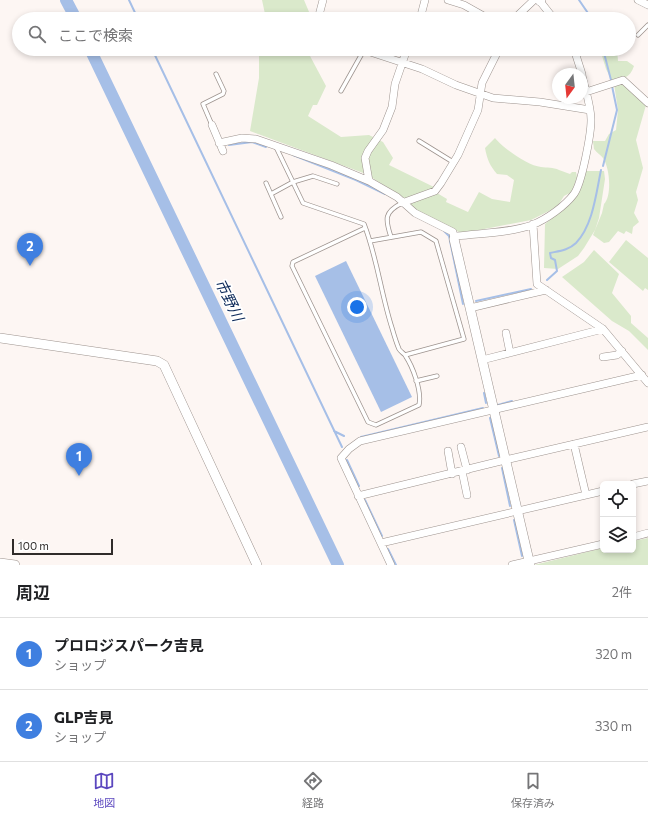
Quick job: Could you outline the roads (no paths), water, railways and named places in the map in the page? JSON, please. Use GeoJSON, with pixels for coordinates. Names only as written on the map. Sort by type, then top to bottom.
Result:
{"type":"FeatureCollection","features":[{"type":"Feature","properties":{"kind":"street"},"geometry":{"type":"LineString","coordinates":[[320,12],[323,0]]}},
{"type":"Feature","properties":{"kind":"street"},"geometry":{"type":"LineString","coordinates":[[422,12],[425,0]]}},
{"type":"Feature","properties":{"kind":"street"},"geometry":{"type":"LineString","coordinates":[[448,0],[464,5],[476,12]]}},
{"type":"Feature","properties":{"kind":"street"},"geometry":{"type":"LineString","coordinates":[[523,12],[539,0],[548,12]]}},
{"type":"Feature","properties":{"kind":"street"},"geometry":{"type":"LineString","coordinates":[[638,0],[648,5]]}},
{"type":"Feature","properties":{"kind":"street"},"geometry":{"type":"LineString","coordinates":[[381,56],[422,69],[456,85],[494,98],[540,102],[590,110]]}},
{"type":"Feature","properties":{"kind":"street"},"geometry":{"type":"LineString","coordinates":[[369,181],[365,158],[368,151],[383,130],[392,107],[401,63],[404,56]]}},
{"type":"Feature","properties":{"kind":"street"},"geometry":{"type":"LineString","coordinates":[[402,203],[435,191],[441,183],[452,162],[458,155],[478,110],[482,83],[496,56]]}},
{"type":"Feature","properties":{"kind":"street"},"geometry":{"type":"LineString","coordinates":[[576,56],[580,68]]}},
{"type":"Feature","properties":{"kind":"street"},"geometry":{"type":"LineString","coordinates":[[588,91],[624,80],[648,103]]}},
{"type":"Feature","properties":{"kind":"street"},"geometry":{"type":"LineString","coordinates":[[454,239],[457,236],[533,224],[556,211],[574,194],[580,178],[590,130],[590,110],[588,101]]}},
{"type":"Feature","properties":{"kind":"street"},"geometry":{"type":"LineString","coordinates":[[212,125],[223,151]]}},
{"type":"Feature","properties":{"kind":"street"},"geometry":{"type":"LineString","coordinates":[[219,143],[248,138],[331,165],[369,181],[390,192],[415,213],[453,232],[493,410],[530,563]]}},
{"type":"Feature","properties":{"kind":"street"},"geometry":{"type":"LineString","coordinates":[[533,224],[537,284],[603,329],[648,382]]}},
{"type":"Feature","properties":{"kind":"street"},"geometry":{"type":"LineString","coordinates":[[470,308],[546,290]]}},
{"type":"Feature","properties":{"kind":"street"},"geometry":{"type":"LineString","coordinates":[[482,360],[603,329]]}},
{"type":"Feature","properties":{"kind":"street"},"geometry":{"type":"LineString","coordinates":[[506,333],[510,353]]}},
{"type":"Feature","properties":{"kind":"street"},"geometry":{"type":"LineString","coordinates":[[0,338],[157,361],[164,365],[257,565]]}},
{"type":"Feature","properties":{"kind":"street"},"geometry":{"type":"LineString","coordinates":[[603,357],[617,355],[622,351]]}},
{"type":"Feature","properties":{"kind":"street"},"geometry":{"type":"LineString","coordinates":[[391,565],[341,458],[349,449],[360,441],[642,375]]}},
{"type":"Feature","properties":{"kind":"street"},"geometry":{"type":"LineString","coordinates":[[358,496],[648,427]]}},
{"type":"Feature","properties":{"kind":"street"},"geometry":{"type":"LineString","coordinates":[[574,444],[586,495]]}},
{"type":"Feature","properties":{"kind":"street"},"geometry":{"type":"LineString","coordinates":[[462,447],[468,495]]}},
{"type":"Feature","properties":{"kind":"street"},"geometry":{"type":"LineString","coordinates":[[448,451],[452,474]]}},
{"type":"Feature","properties":{"kind":"street"},"geometry":{"type":"LineString","coordinates":[[636,483],[648,481]]}},
{"type":"Feature","properties":{"kind":"street"},"geometry":{"type":"LineString","coordinates":[[381,543],[600,492]]}},
{"type":"Feature","properties":{"kind":"street"},"geometry":{"type":"LineString","coordinates":[[636,536],[648,533]]}},
{"type":"Feature","properties":{"kind":"street"},"geometry":{"type":"LineString","coordinates":[[512,565],[530,563],[600,545]]}},
{"type":"Feature","properties":{"kind":"street"},"geometry":{"type":"LineString","coordinates":[[0,563],[15,565]]}},
{"type":"Feature","properties":{"kind":"lane"},"geometry":{"type":"LineString","coordinates":[[638,35],[648,25]]}},
{"type":"Feature","properties":{"kind":"lane"},"geometry":{"type":"LineString","coordinates":[[342,91],[360,56]]}},
{"type":"Feature","properties":{"kind":"lane"},"geometry":{"type":"LineString","coordinates":[[212,125],[203,104],[223,94],[224,91],[216,74]]}},
{"type":"Feature","properties":{"kind":"lane"},"geometry":{"type":"LineString","coordinates":[[419,141],[452,162]]}},
{"type":"Feature","properties":{"kind":"lane"},"geometry":{"type":"LineString","coordinates":[[275,146],[303,203],[364,224],[370,241],[385,306],[399,350],[405,355],[416,381],[420,400],[419,405],[376,425],[368,422],[292,266],[293,262],[365,228]]}},
{"type":"Feature","properties":{"kind":"lane"},"geometry":{"type":"LineString","coordinates":[[271,194],[293,182],[313,176],[337,184]]}},
{"type":"Feature","properties":{"kind":"lane"},"geometry":{"type":"LineString","coordinates":[[266,183],[281,217]]}},
{"type":"Feature","properties":{"kind":"lane"},"geometry":{"type":"LineString","coordinates":[[391,237],[386,224],[387,218],[391,208],[402,203]]}},
{"type":"Feature","properties":{"kind":"lane"},"geometry":{"type":"LineString","coordinates":[[370,241],[421,232],[436,241],[464,339],[405,355]]}},
{"type":"Feature","properties":{"kind":"lane"},"geometry":{"type":"LineString","coordinates":[[416,381],[437,376]]}},
{"type":"Feature","properties":{"kind":"water"},"geometry":{"type":"Polygon","coordinates":[[[346,261],[412,397],[381,412],[315,276],[346,261]]]}},
{"type":"Feature","properties":{"kind":"waterway","name":"市野川"},"geometry":{"type":"LineString","coordinates":[[66,0],[72,12]]}},
{"type":"Feature","properties":{"kind":"waterway"},"geometry":{"type":"LineString","coordinates":[[129,0],[135,12]]}},
{"type":"Feature","properties":{"kind":"waterway"},"geometry":{"type":"LineString","coordinates":[[579,0],[587,12]]}},
{"type":"Feature","properties":{"kind":"waterway","name":"市野川"},"geometry":{"type":"LineString","coordinates":[[93,56],[338,565]]}},
{"type":"Feature","properties":{"kind":"waterway"},"geometry":{"type":"LineString","coordinates":[[155,56],[342,447]]}},
{"type":"Feature","properties":{"kind":"waterway"},"geometry":{"type":"LineString","coordinates":[[605,56],[611,80]]}},
{"type":"Feature","properties":{"kind":"waterway"},"geometry":{"type":"LineString","coordinates":[[603,166],[617,110],[612,86]]}},
{"type":"Feature","properties":{"kind":"waterway"},"geometry":{"type":"LineString","coordinates":[[229,145],[252,142],[266,147]]}},
{"type":"Feature","properties":{"kind":"waterway"},"geometry":{"type":"LineString","coordinates":[[293,155],[356,180],[385,194]]}},
{"type":"Feature","properties":{"kind":"waterway"},"geometry":{"type":"LineString","coordinates":[[547,280],[557,271],[555,260],[551,258],[550,253],[570,247],[582,236],[593,209],[601,170]]}},
{"type":"Feature","properties":{"kind":"waterway"},"geometry":{"type":"LineString","coordinates":[[444,231],[449,236],[463,304]]}},
{"type":"Feature","properties":{"kind":"waterway"},"geometry":{"type":"LineString","coordinates":[[476,301],[531,289]]}},
{"type":"Feature","properties":{"kind":"waterway"},"geometry":{"type":"LineString","coordinates":[[484,393],[486,403]]}},
{"type":"Feature","properties":{"kind":"waterway"},"geometry":{"type":"LineString","coordinates":[[498,405],[512,401]]}},
{"type":"Feature","properties":{"kind":"waterway"},"geometry":{"type":"LineString","coordinates":[[361,437],[483,408]]}},
{"type":"Feature","properties":{"kind":"waterway"},"geometry":{"type":"LineString","coordinates":[[490,418],[499,456]]}},
{"type":"Feature","properties":{"kind":"waterway"},"geometry":{"type":"LineString","coordinates":[[334,431],[344,436]]}},
{"type":"Feature","properties":{"kind":"waterway"},"geometry":{"type":"LineString","coordinates":[[347,460],[359,486]]}},
{"type":"Feature","properties":{"kind":"waterway"},"geometry":{"type":"LineString","coordinates":[[502,468],[510,506]]}},
{"type":"Feature","properties":{"kind":"waterway"},"geometry":{"type":"LineString","coordinates":[[365,500],[382,536]]}},
{"type":"Feature","properties":{"kind":"waterway"},"geometry":{"type":"LineString","coordinates":[[514,520],[522,556]]}},
{"type":"Feature","properties":{"kind":"waterway"},"geometry":{"type":"LineString","coordinates":[[388,549],[396,565]]}},
{"type":"Feature","properties":{"kind":"place","name":"GLP吉見"},"geometry":{"type":"Point","coordinates":[30,266]}},
{"type":"Feature","properties":{"kind":"place","name":"プロロジスパーク吉見"},"geometry":{"type":"Point","coordinates":[79,476]}}]}
